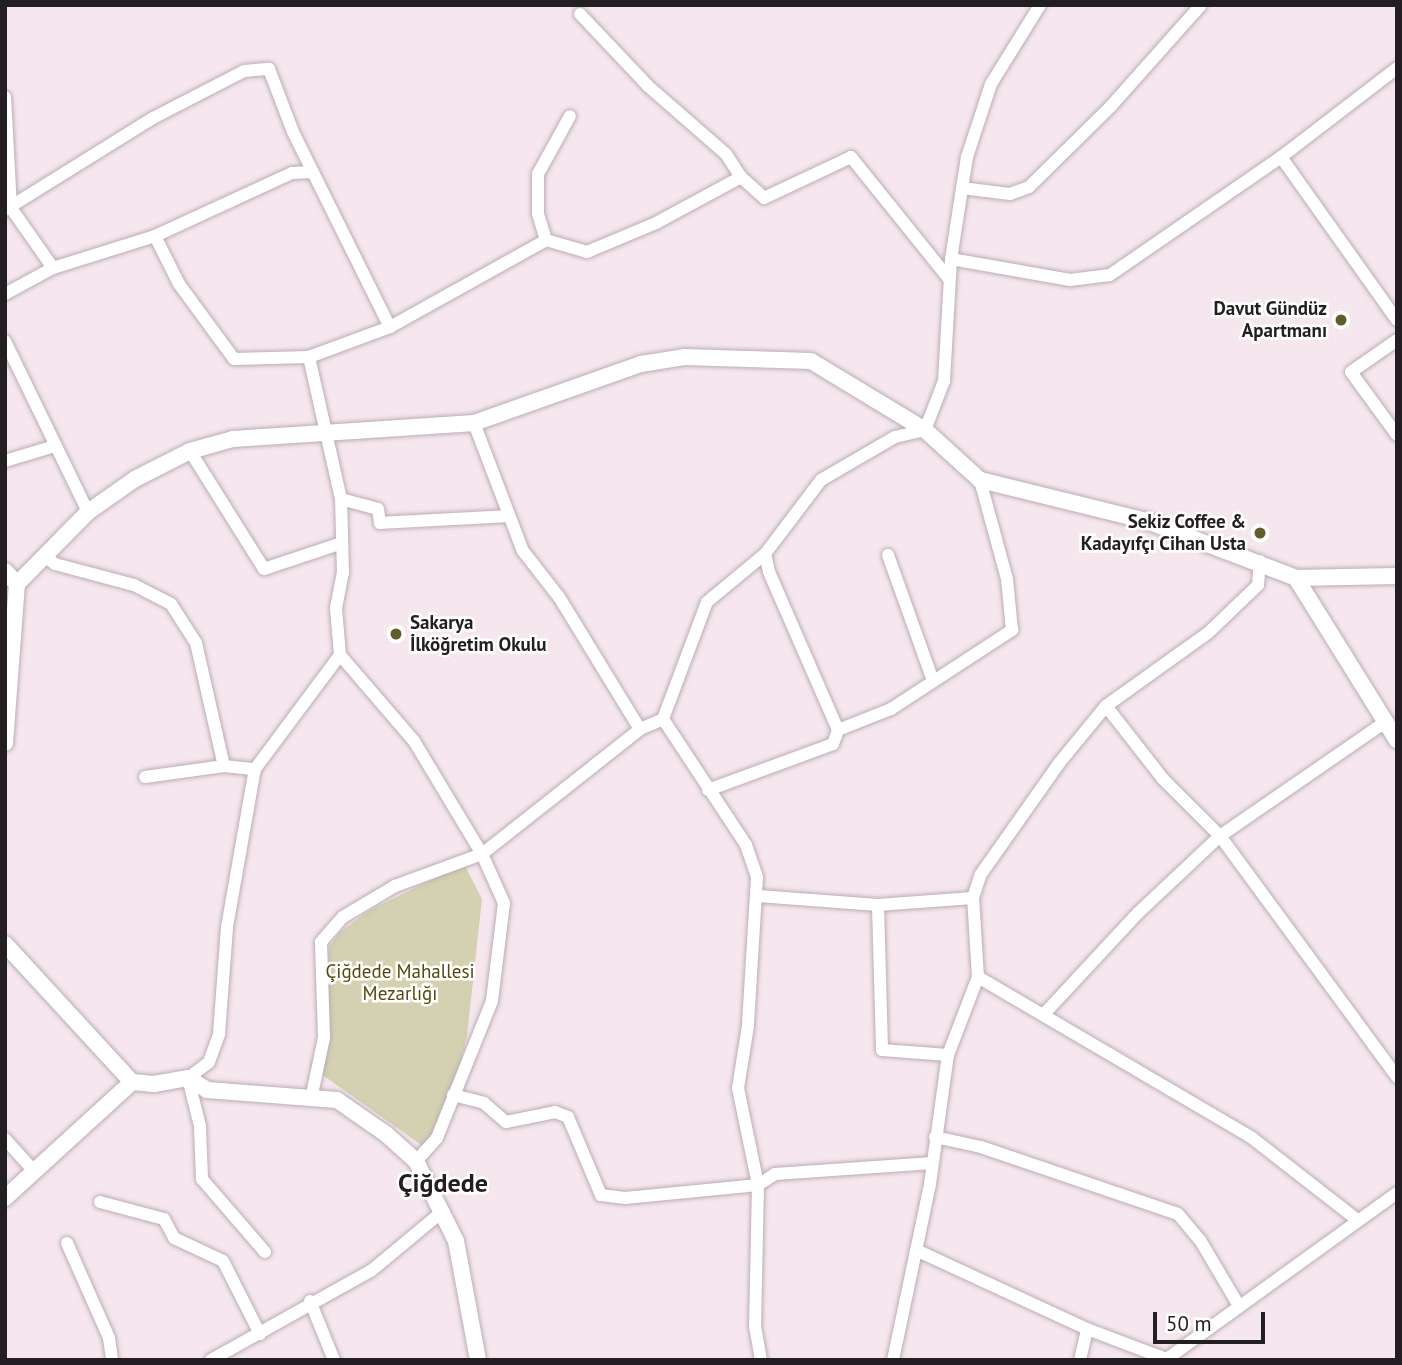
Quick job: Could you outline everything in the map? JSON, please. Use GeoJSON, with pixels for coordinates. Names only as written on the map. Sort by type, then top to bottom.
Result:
{"type":"FeatureCollection","features":[{"type":"Feature","properties":{"kind":"street"},"geometry":{"type":"LineString","coordinates":[[925,430],[944,381],[949,279],[962,188],[992,84],[1040,5]]}},
{"type":"Feature","properties":{"kind":"street"},"geometry":{"type":"LineString","coordinates":[[962,188],[1010,194],[1028,187],[1111,106],[1201,5]]}},
{"type":"Feature","properties":{"kind":"street"},"geometry":{"type":"LineString","coordinates":[[580,14],[648,86],[726,154],[741,177],[764,198],[851,157],[949,279]]}},
{"type":"Feature","properties":{"kind":"street"},"geometry":{"type":"LineString","coordinates":[[951,259],[1070,280],[1110,275],[1282,157],[1397,68]]}},
{"type":"Feature","properties":{"kind":"street"},"geometry":{"type":"LineString","coordinates":[[8,209],[153,118],[244,71],[269,69],[312,172],[390,327]]}},
{"type":"Feature","properties":{"kind":"street"},"geometry":{"type":"LineString","coordinates":[[5,97],[8,209],[53,268]]}},
{"type":"Feature","properties":{"kind":"street"},"geometry":{"type":"LineString","coordinates":[[546,240],[538,214],[538,174],[570,116]]}},
{"type":"Feature","properties":{"kind":"street"},"geometry":{"type":"LineString","coordinates":[[1282,157],[1397,320]]}},
{"type":"Feature","properties":{"kind":"street"},"geometry":{"type":"LineString","coordinates":[[5,294],[53,268],[155,236],[292,173],[312,172]]}},
{"type":"Feature","properties":{"kind":"street"},"geometry":{"type":"LineString","coordinates":[[155,236],[179,284],[234,359],[309,357],[390,327],[546,240],[587,252],[656,223],[741,177]]}},
{"type":"Feature","properties":{"kind":"street"},"geometry":{"type":"LineString","coordinates":[[1397,340],[1351,372],[1397,435]]}},
{"type":"Feature","properties":{"kind":"street"},"geometry":{"type":"LineString","coordinates":[[5,341],[88,512]]}},
{"type":"Feature","properties":{"kind":"street"},"geometry":{"type":"LineString","coordinates":[[309,357],[341,499],[340,544],[343,573],[336,608],[340,654],[414,741],[482,854],[504,903],[492,1001],[437,1138],[416,1161]]}},
{"type":"Feature","properties":{"kind":"street"},"geometry":{"type":"LineString","coordinates":[[5,743],[17,584],[88,512],[135,479],[190,451],[233,439],[474,423],[641,364],[685,357],[772,357],[811,361],[925,430],[979,480],[1147,521],[1260,561],[1296,578],[1397,576]]}},
{"type":"Feature","properties":{"kind":"street"},"geometry":{"type":"LineString","coordinates":[[474,423],[523,551],[559,597],[640,729]]}},
{"type":"Feature","properties":{"kind":"street"},"geometry":{"type":"LineString","coordinates":[[312,1099],[324,1038],[321,942],[343,917],[395,886],[482,854],[640,729],[663,719],[707,602],[765,554],[821,480],[895,437],[925,430]]}},
{"type":"Feature","properties":{"kind":"street"},"geometry":{"type":"LineString","coordinates":[[5,461],[55,446]]}},
{"type":"Feature","properties":{"kind":"street"},"geometry":{"type":"LineString","coordinates":[[190,451],[264,569],[340,544]]}},
{"type":"Feature","properties":{"kind":"street"},"geometry":{"type":"LineString","coordinates":[[838,730],[891,709],[1012,630],[1007,579],[979,480]]}},
{"type":"Feature","properties":{"kind":"street"},"geometry":{"type":"LineString","coordinates":[[341,499],[378,509],[380,523],[509,516]]}},
{"type":"Feature","properties":{"kind":"street"},"geometry":{"type":"LineString","coordinates":[[708,790],[833,744],[838,730],[769,572],[765,554]]}},
{"type":"Feature","properties":{"kind":"street"},"geometry":{"type":"LineString","coordinates":[[888,555],[933,681]]}},
{"type":"Feature","properties":{"kind":"street"},"geometry":{"type":"LineString","coordinates":[[45,556],[55,564],[134,585],[171,604],[197,643],[224,766]]}},
{"type":"Feature","properties":{"kind":"street"},"geometry":{"type":"LineString","coordinates":[[893,1360],[933,1163],[948,1055],[978,977],[973,898],[981,874],[1012,829],[1107,706],[1208,633],[1258,585],[1260,561]]}},
{"type":"Feature","properties":{"kind":"street"},"geometry":{"type":"LineString","coordinates":[[5,571],[17,584]]}},
{"type":"Feature","properties":{"kind":"street"},"geometry":{"type":"LineString","coordinates":[[1296,578],[1397,740]]}},
{"type":"Feature","properties":{"kind":"street"},"geometry":{"type":"LineString","coordinates":[[5,944],[132,1082],[154,1084],[188,1078],[209,1062],[219,1034],[227,927],[255,769],[340,654]]}},
{"type":"Feature","properties":{"kind":"street"},"geometry":{"type":"LineString","coordinates":[[1107,706],[1163,779],[1220,836],[1397,1077]]}},
{"type":"Feature","properties":{"kind":"street"},"geometry":{"type":"LineString","coordinates":[[663,719],[746,845],[758,896],[738,1088],[758,1185],[755,1326],[761,1360]]}},
{"type":"Feature","properties":{"kind":"street"},"geometry":{"type":"LineString","coordinates":[[1045,1013],[1138,913],[1220,836],[1384,723]]}},
{"type":"Feature","properties":{"kind":"street"},"geometry":{"type":"LineString","coordinates":[[145,777],[224,766],[255,769]]}},
{"type":"Feature","properties":{"kind":"street"},"geometry":{"type":"LineString","coordinates":[[758,896],[878,905],[973,898]]}},
{"type":"Feature","properties":{"kind":"street"},"geometry":{"type":"LineString","coordinates":[[878,905],[882,1050],[948,1055]]}},
{"type":"Feature","properties":{"kind":"street"},"geometry":{"type":"LineString","coordinates":[[978,977],[1045,1013],[1252,1138],[1356,1219]]}},
{"type":"Feature","properties":{"kind":"street"},"geometry":{"type":"LineString","coordinates":[[188,1078],[207,1090],[337,1100],[416,1161],[456,1241],[478,1360]]}},
{"type":"Feature","properties":{"kind":"street"},"geometry":{"type":"LineString","coordinates":[[188,1078],[200,1126],[202,1179],[265,1252]]}},
{"type":"Feature","properties":{"kind":"street"},"geometry":{"type":"LineString","coordinates":[[5,1198],[33,1170],[109,1108],[132,1082]]}},
{"type":"Feature","properties":{"kind":"street"},"geometry":{"type":"LineString","coordinates":[[453,1095],[484,1103],[506,1122],[555,1112],[568,1117],[601,1195],[625,1198],[758,1185],[775,1174],[933,1163]]}},
{"type":"Feature","properties":{"kind":"street"},"geometry":{"type":"LineString","coordinates":[[935,1137],[981,1147],[1178,1214],[1200,1240],[1239,1306]]}},
{"type":"Feature","properties":{"kind":"street"},"geometry":{"type":"LineString","coordinates":[[5,1139],[33,1170]]}},
{"type":"Feature","properties":{"kind":"street"},"geometry":{"type":"LineString","coordinates":[[916,1250],[1087,1329],[1169,1359],[1356,1219],[1397,1194]]}},
{"type":"Feature","properties":{"kind":"street"},"geometry":{"type":"LineString","coordinates":[[100,1202],[164,1219],[174,1238],[223,1261],[260,1334]]}},
{"type":"Feature","properties":{"kind":"street"},"geometry":{"type":"LineString","coordinates":[[211,1360],[260,1334],[310,1301],[372,1270],[443,1211]]}},
{"type":"Feature","properties":{"kind":"street"},"geometry":{"type":"LineString","coordinates":[[67,1243],[109,1338],[112,1360]]}},
{"type":"Feature","properties":{"kind":"street"},"geometry":{"type":"LineString","coordinates":[[310,1301],[334,1360]]}},
{"type":"Feature","properties":{"kind":"street"},"geometry":{"type":"LineString","coordinates":[[1080,1360],[1087,1329]]}},
{"type":"Feature","properties":{"kind":"green space","name":"Çiğdede Mahallesi Mezarlığı"},"geometry":{"type":"Polygon","coordinates":[[[464,864],[482,899],[467,1036],[453,1095],[427,1149],[310,1066],[324,1032],[329,947],[340,932],[370,910],[464,864]]]}},
{"type":"Feature","properties":{"kind":"place","name":"Davut Gündüz Apartmanı"},"geometry":{"type":"Point","coordinates":[1341,320]}},
{"type":"Feature","properties":{"kind":"place","name":"Sekiz Coffee & Kadayıfçı Cihan Usta"},"geometry":{"type":"Point","coordinates":[1260,533]}},
{"type":"Feature","properties":{"kind":"place","name":"Sakarya İlköğretim Okulu"},"geometry":{"type":"Point","coordinates":[396,634]}},
{"type":"Feature","properties":{"kind":"district","name":"Çiğdede"},"geometry":{"type":"Point","coordinates":[443,1183]}}]}
